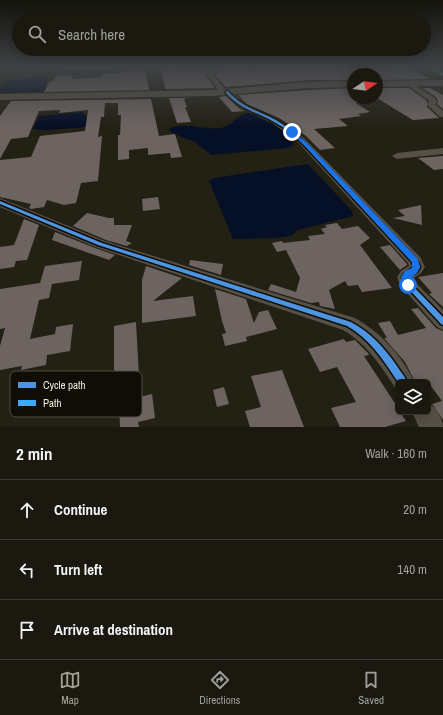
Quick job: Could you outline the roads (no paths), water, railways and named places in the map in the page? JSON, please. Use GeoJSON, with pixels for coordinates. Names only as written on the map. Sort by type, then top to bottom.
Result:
{"type":"FeatureCollection","features":[{"type":"Feature","properties":{"kind":"main road"},"geometry":{"type":"LineString","coordinates":[[0,97],[226,92],[283,87]]}},
{"type":"Feature","properties":{"kind":"street"},"geometry":{"type":"LineString","coordinates":[[221,87],[239,105],[275,121],[292,132],[311,149],[415,261],[417,267],[408,273],[406,277],[408,285],[443,322]]}},
{"type":"Feature","properties":{"kind":"street"},"geometry":{"type":"LineString","coordinates":[[414,87],[432,100],[433,102],[431,104],[443,115]]}},
{"type":"Feature","properties":{"kind":"street"},"geometry":{"type":"LineString","coordinates":[[397,156],[443,151]]}},
{"type":"Feature","properties":{"kind":"street"},"geometry":{"type":"LineString","coordinates":[[0,202],[100,244],[349,324],[371,338],[401,379]]}},
{"type":"Feature","properties":{"kind":"street"},"geometry":{"type":"LineString","coordinates":[[425,415],[433,427]]}},
{"type":"Feature","properties":{"kind":"water"},"geometry":{"type":"Polygon","coordinates":[[[2,87],[44,87],[48,90],[45,92],[0,93],[2,87]]]}},
{"type":"Feature","properties":{"kind":"water"},"geometry":{"type":"Polygon","coordinates":[[[82,112],[89,118],[87,127],[46,130],[33,129],[39,116],[82,112]]]}},
{"type":"Feature","properties":{"kind":"water"},"geometry":{"type":"Polygon","coordinates":[[[248,113],[267,120],[281,129],[291,139],[293,144],[291,147],[211,155],[195,142],[172,133],[169,129],[181,126],[215,129],[221,128],[225,127],[241,115],[248,113]]]}},
{"type":"Feature","properties":{"kind":"water"},"geometry":{"type":"Polygon","coordinates":[[[308,164],[352,211],[353,216],[298,230],[291,236],[276,238],[233,239],[209,181],[214,178],[308,164]]]}}]}
